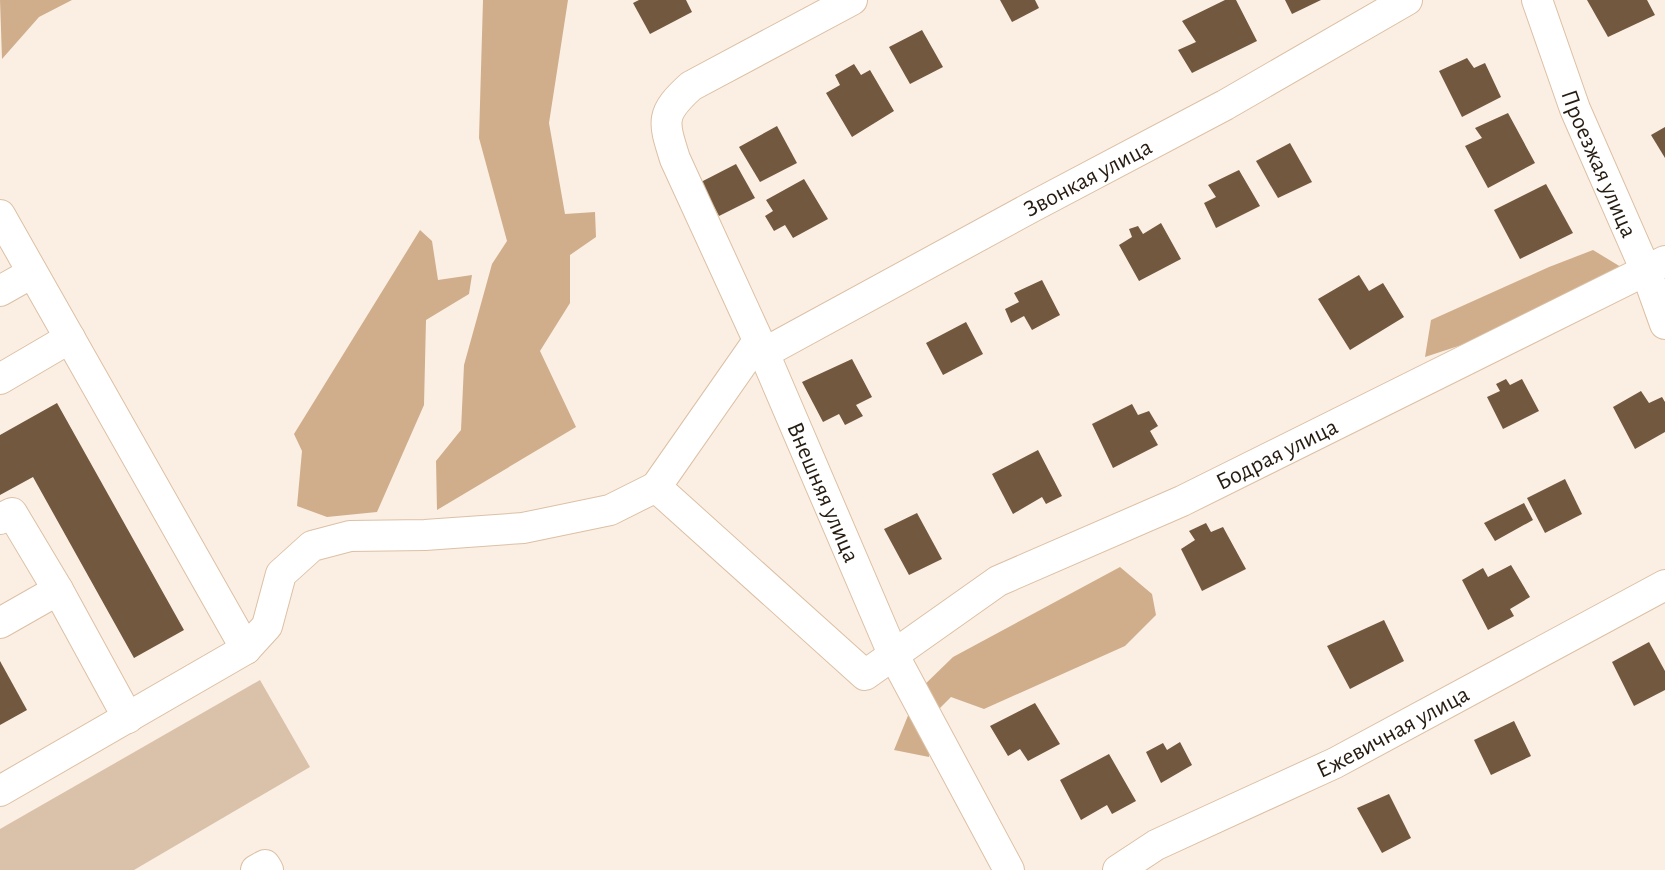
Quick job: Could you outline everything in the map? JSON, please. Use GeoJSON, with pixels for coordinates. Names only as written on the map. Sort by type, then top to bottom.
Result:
{"type":"FeatureCollection","features":[{"type":"Feature","properties":{"kind":"street","name":"Внешняя улица"},"geometry":{"type":"LineString","coordinates":[[852,0],[691,86],[670,105],[665,127],[675,159],[761,347],[893,654],[1009,870]]}},
{"type":"Feature","properties":{"kind":"street","name":"Звонкая улица"},"geometry":{"type":"LineString","coordinates":[[761,347],[1225,105],[1407,0]]}},
{"type":"Feature","properties":{"kind":"street","name":"Проезжая улица"},"geometry":{"type":"LineString","coordinates":[[1537,0],[1575,109],[1655,266],[1665,324]]}},
{"type":"Feature","properties":{"kind":"street"},"geometry":{"type":"LineString","coordinates":[[0,215],[246,649]]}},
{"type":"Feature","properties":{"kind":"street","name":"Бодрая улица"},"geometry":{"type":"LineString","coordinates":[[656,487],[865,675],[999,581],[1182,501],[1655,266]]}},
{"type":"Feature","properties":{"kind":"street"},"geometry":{"type":"LineString","coordinates":[[0,291],[32,273]]}},
{"type":"Feature","properties":{"kind":"street"},"geometry":{"type":"LineString","coordinates":[[0,379],[70,338]]}},
{"type":"Feature","properties":{"kind":"street"},"geometry":{"type":"LineString","coordinates":[[0,791],[246,649],[267,626],[281,574],[312,546],[350,536],[425,535],[523,528],[610,510],[656,487],[761,347]]}},
{"type":"Feature","properties":{"kind":"street"},"geometry":{"type":"LineString","coordinates":[[0,519],[12,513],[58,590],[128,718]]}},
{"type":"Feature","properties":{"kind":"street","name":"Ежевичная улица"},"geometry":{"type":"LineString","coordinates":[[1118,870],[1156,845],[1335,763],[1665,585]]}},
{"type":"Feature","properties":{"kind":"street"},"geometry":{"type":"LineString","coordinates":[[0,623],[58,590]]}},
{"type":"Feature","properties":{"kind":"street"},"geometry":{"type":"LineString","coordinates":[[256,870],[265,865],[268,870]]}},
{"type":"Feature","properties":{"kind":"shaded area"},"geometry":{"type":"Polygon","coordinates":[[[0,0],[72,0],[39,17],[2,59],[0,0]]]}},
{"type":"Feature","properties":{"kind":"shaded area"},"geometry":{"type":"Polygon","coordinates":[[[483,0],[568,0],[549,123],[565,214],[595,212],[596,237],[570,255],[570,303],[540,351],[576,427],[437,510],[436,461],[461,430],[464,365],[492,264],[507,241],[479,138],[483,0]]]}},
{"type":"Feature","properties":{"kind":"shaded area"},"geometry":{"type":"Polygon","coordinates":[[[420,230],[432,241],[438,280],[472,275],[469,294],[426,320],[424,405],[377,512],[327,517],[297,506],[302,451],[294,434],[420,230]]]}},
{"type":"Feature","properties":{"kind":"shaded area"},"geometry":{"type":"Polygon","coordinates":[[[1593,250],[1621,267],[1495,334],[1425,357],[1431,320],[1593,250]]]}},
{"type":"Feature","properties":{"kind":"shaded area"},"geometry":{"type":"Polygon","coordinates":[[[1120,567],[1152,594],[1156,615],[1125,646],[984,709],[951,697],[929,719],[929,757],[894,750],[918,691],[953,657],[1120,567]]]}},
{"type":"Feature","properties":{"kind":"shaded area"},"geometry":{"type":"Polygon","coordinates":[[[260,680],[310,767],[134,870],[0,870],[0,829],[260,680]]]}},
{"type":"Feature","properties":{"kind":"building"},"geometry":{"type":"Polygon","coordinates":[[[639,0],[686,0],[692,12],[650,34],[633,3],[639,0]]]}},
{"type":"Feature","properties":{"kind":"building"},"geometry":{"type":"Polygon","coordinates":[[[1000,0],[1035,0],[1039,8],[1012,22],[1000,0]]]}},
{"type":"Feature","properties":{"kind":"building"},"geometry":{"type":"Polygon","coordinates":[[[1225,0],[1236,0],[1257,41],[1192,73],[1178,50],[1196,42],[1182,21],[1225,0]]]}},
{"type":"Feature","properties":{"kind":"building"},"geometry":{"type":"Polygon","coordinates":[[[1285,0],[1321,0],[1292,14],[1285,0]]]}},
{"type":"Feature","properties":{"kind":"building"},"geometry":{"type":"Polygon","coordinates":[[[1587,0],[1647,0],[1655,15],[1608,37],[1587,0]]]}},
{"type":"Feature","properties":{"kind":"building"},"geometry":{"type":"Polygon","coordinates":[[[922,30],[943,67],[910,84],[889,47],[922,30]]]}},
{"type":"Feature","properties":{"kind":"building"},"geometry":{"type":"Polygon","coordinates":[[[1467,58],[1474,68],[1485,63],[1501,97],[1462,117],[1439,71],[1467,58]]]}},
{"type":"Feature","properties":{"kind":"building"},"geometry":{"type":"Polygon","coordinates":[[[854,64],[861,75],[870,70],[894,111],[852,137],[826,93],[840,85],[835,75],[854,64]]]}},
{"type":"Feature","properties":{"kind":"building"},"geometry":{"type":"Polygon","coordinates":[[[1508,113],[1535,163],[1488,188],[1465,146],[1482,138],[1475,128],[1508,113]]]}},
{"type":"Feature","properties":{"kind":"building"},"geometry":{"type":"Polygon","coordinates":[[[777,126],[797,163],[760,182],[739,147],[777,126]]]}},
{"type":"Feature","properties":{"kind":"building"},"geometry":{"type":"Polygon","coordinates":[[[1665,127],[1665,158],[1651,135],[1665,127]]]}},
{"type":"Feature","properties":{"kind":"building"},"geometry":{"type":"Polygon","coordinates":[[[1290,143],[1312,182],[1278,198],[1256,161],[1290,143]]]}},
{"type":"Feature","properties":{"kind":"building"},"geometry":{"type":"Polygon","coordinates":[[[736,164],[755,198],[719,216],[701,182],[736,164]]]}},
{"type":"Feature","properties":{"kind":"building"},"geometry":{"type":"Polygon","coordinates":[[[1239,170],[1260,206],[1216,228],[1204,203],[1216,197],[1208,185],[1239,170]]]}},
{"type":"Feature","properties":{"kind":"building"},"geometry":{"type":"Polygon","coordinates":[[[804,179],[828,219],[793,238],[785,225],[774,231],[765,216],[773,211],[766,200],[804,179]]]}},
{"type":"Feature","properties":{"kind":"building"},"geometry":{"type":"Polygon","coordinates":[[[1546,184],[1573,233],[1520,259],[1494,210],[1546,184]]]}},
{"type":"Feature","properties":{"kind":"building"},"geometry":{"type":"Polygon","coordinates":[[[1161,223],[1181,259],[1139,281],[1119,245],[1132,237],[1129,229],[1138,226],[1143,234],[1161,223]]]}},
{"type":"Feature","properties":{"kind":"building"},"geometry":{"type":"Polygon","coordinates":[[[1359,275],[1369,291],[1383,283],[1404,317],[1350,350],[1318,299],[1359,275]]]}},
{"type":"Feature","properties":{"kind":"building"},"geometry":{"type":"Polygon","coordinates":[[[1042,280],[1060,315],[1032,330],[1024,316],[1011,323],[1005,309],[1019,302],[1014,293],[1042,280]]]}},
{"type":"Feature","properties":{"kind":"building"},"geometry":{"type":"Polygon","coordinates":[[[966,322],[983,354],[943,375],[926,343],[966,322]]]}},
{"type":"Feature","properties":{"kind":"building"},"geometry":{"type":"Polygon","coordinates":[[[852,359],[872,397],[856,405],[863,416],[845,425],[839,414],[823,422],[802,382],[852,359]]]}},
{"type":"Feature","properties":{"kind":"building"},"geometry":{"type":"Polygon","coordinates":[[[1506,379],[1510,385],[1522,379],[1539,411],[1503,429],[1487,397],[1500,391],[1496,384],[1506,379]]]}},
{"type":"Feature","properties":{"kind":"building"},"geometry":{"type":"Polygon","coordinates":[[[1641,391],[1649,403],[1662,397],[1665,402],[1665,432],[1635,449],[1613,407],[1641,391]]]}},
{"type":"Feature","properties":{"kind":"building"},"geometry":{"type":"Polygon","coordinates":[[[57,403],[184,630],[134,658],[33,477],[0,495],[0,435],[57,403]]]}},
{"type":"Feature","properties":{"kind":"building"},"geometry":{"type":"Polygon","coordinates":[[[1132,404],[1138,415],[1149,411],[1158,426],[1150,431],[1158,445],[1113,468],[1092,424],[1132,404]]]}},
{"type":"Feature","properties":{"kind":"building"},"geometry":{"type":"Polygon","coordinates":[[[1038,450],[1062,496],[1046,504],[1042,497],[1013,514],[992,474],[1038,450]]]}},
{"type":"Feature","properties":{"kind":"building"},"geometry":{"type":"Polygon","coordinates":[[[1565,479],[1582,514],[1545,533],[1527,498],[1565,479]]]}},
{"type":"Feature","properties":{"kind":"building"},"geometry":{"type":"Polygon","coordinates":[[[1524,503],[1533,520],[1495,541],[1484,523],[1524,503]]]}},
{"type":"Feature","properties":{"kind":"building"},"geometry":{"type":"Polygon","coordinates":[[[917,513],[942,559],[909,575],[884,529],[917,513]]]}},
{"type":"Feature","properties":{"kind":"building"},"geometry":{"type":"Polygon","coordinates":[[[1206,523],[1211,532],[1223,527],[1246,569],[1202,591],[1181,549],[1195,540],[1189,531],[1206,523]]]}},
{"type":"Feature","properties":{"kind":"building"},"geometry":{"type":"Polygon","coordinates":[[[1511,565],[1530,597],[1510,609],[1514,616],[1488,630],[1462,580],[1483,568],[1488,577],[1511,565]]]}},
{"type":"Feature","properties":{"kind":"building"},"geometry":{"type":"Polygon","coordinates":[[[1384,620],[1404,661],[1350,689],[1327,646],[1384,620]]]}},
{"type":"Feature","properties":{"kind":"building"},"geometry":{"type":"Polygon","coordinates":[[[1649,642],[1665,671],[1665,690],[1634,706],[1612,662],[1649,642]]]}},
{"type":"Feature","properties":{"kind":"building"},"geometry":{"type":"Polygon","coordinates":[[[0,661],[27,710],[0,725],[0,661]]]}},
{"type":"Feature","properties":{"kind":"building"},"geometry":{"type":"Polygon","coordinates":[[[1035,703],[1060,744],[1028,761],[1020,749],[1008,756],[990,726],[1035,703]]]}},
{"type":"Feature","properties":{"kind":"building"},"geometry":{"type":"Polygon","coordinates":[[[1514,721],[1531,756],[1491,775],[1474,740],[1514,721]]]}},
{"type":"Feature","properties":{"kind":"building"},"geometry":{"type":"Polygon","coordinates":[[[1180,742],[1192,765],[1161,783],[1146,752],[1163,743],[1167,750],[1180,742]]]}},
{"type":"Feature","properties":{"kind":"building"},"geometry":{"type":"Polygon","coordinates":[[[1109,754],[1136,801],[1112,814],[1107,805],[1081,820],[1060,780],[1109,754]]]}},
{"type":"Feature","properties":{"kind":"building"},"geometry":{"type":"Polygon","coordinates":[[[1389,794],[1411,838],[1382,853],[1357,808],[1389,794]]]}}]}
